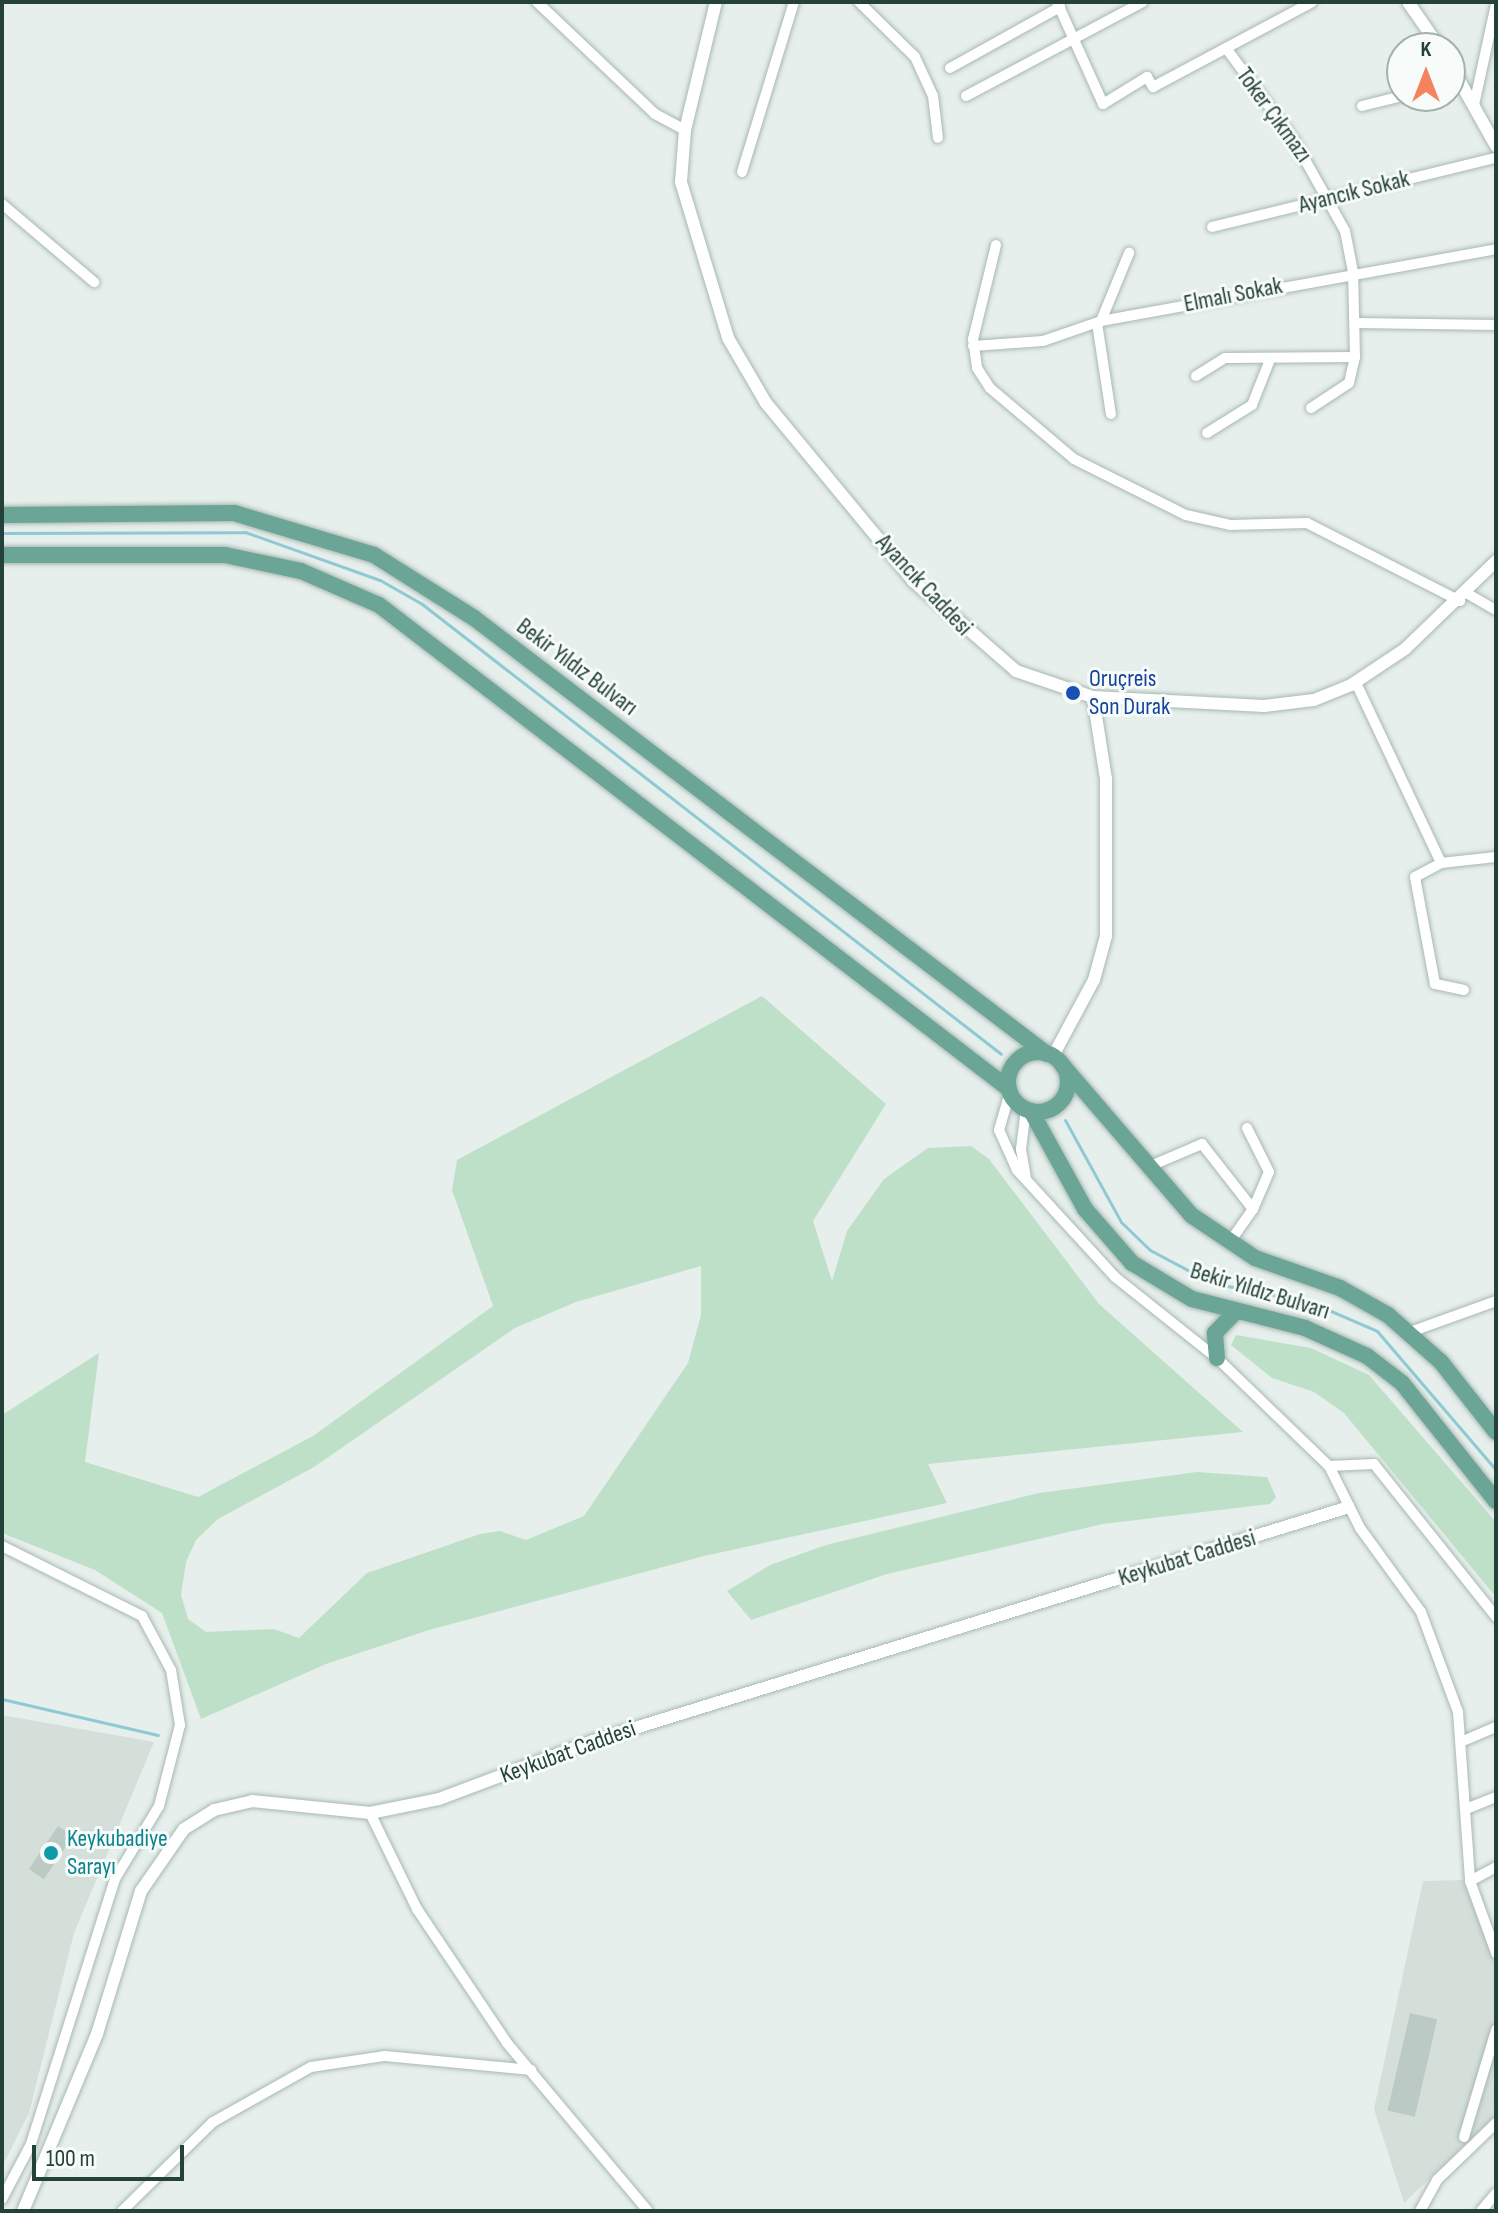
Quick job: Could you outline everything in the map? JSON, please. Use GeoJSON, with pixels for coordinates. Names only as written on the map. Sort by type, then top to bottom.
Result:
{"type":"FeatureCollection","features":[{"type":"Feature","properties":{"kind":"main road","name":"Bekir Yıldız Bulvarı"},"geometry":{"type":"LineString","coordinates":[[2,515],[234,513],[304,529],[374,555],[474,618],[1054,1059],[1191,1215],[1229,1243],[1356,1295],[1410,1332],[1496,1432]]}},
{"type":"Feature","properties":{"kind":"main road"},"geometry":{"type":"LineString","coordinates":[[2,555],[225,555],[301,571],[379,605],[423,633],[1009,1091],[1029,1110],[1048,1110],[1063,1097],[1054,1059],[1016,1061],[1009,1091]]}},
{"type":"Feature","properties":{"kind":"main road","name":"Bekir Yıldız Bulvarı"},"geometry":{"type":"LineString","coordinates":[[1029,1110],[1085,1209],[1118,1251],[1176,1292],[1235,1312],[1322,1333],[1379,1364],[1402,1383],[1496,1501]]}},
{"type":"Feature","properties":{"kind":"main road"},"geometry":{"type":"LineString","coordinates":[[1217,1358],[1215,1333],[1235,1312]]}},
{"type":"Feature","properties":{"kind":"street"},"geometry":{"type":"LineString","coordinates":[[537,2],[655,114],[685,130]]}},
{"type":"Feature","properties":{"kind":"street","name":"Ayancık Caddesi"},"geometry":{"type":"LineString","coordinates":[[716,2],[685,130],[681,182],[700,259],[728,338],[766,403],[913,581],[963,630],[1016,671],[1093,697],[1276,705],[1327,697],[1356,683],[1464,598],[1496,561]]}},
{"type":"Feature","properties":{"kind":"street"},"geometry":{"type":"LineString","coordinates":[[742,172],[794,2]]}},
{"type":"Feature","properties":{"kind":"street"},"geometry":{"type":"LineString","coordinates":[[859,2],[915,57],[933,96],[938,138]]}},
{"type":"Feature","properties":{"kind":"street"},"geometry":{"type":"LineString","coordinates":[[966,96],[1143,2]]}},
{"type":"Feature","properties":{"kind":"street"},"geometry":{"type":"LineString","coordinates":[[950,68],[1059,5],[1103,104],[1147,77],[1153,87],[1312,2]]}},
{"type":"Feature","properties":{"kind":"street"},"geometry":{"type":"LineString","coordinates":[[1408,2],[1429,32]]}},
{"type":"Feature","properties":{"kind":"street"},"geometry":{"type":"LineString","coordinates":[[1474,105],[1496,4]]}},
{"type":"Feature","properties":{"kind":"street","name":"Toker Çıkmazı"},"geometry":{"type":"LineString","coordinates":[[1226,48],[1329,197],[1353,272],[1355,357]]}},
{"type":"Feature","properties":{"kind":"street"},"geometry":{"type":"LineString","coordinates":[[1466,95],[1496,146]]}},
{"type":"Feature","properties":{"kind":"street"},"geometry":{"type":"LineString","coordinates":[[1362,106],[1386,100]]}},
{"type":"Feature","properties":{"kind":"street","name":"Ayancık Sokak"},"geometry":{"type":"LineString","coordinates":[[1212,227],[1496,158]]}},
{"type":"Feature","properties":{"kind":"street"},"geometry":{"type":"LineString","coordinates":[[2,204],[94,282]]}},
{"type":"Feature","properties":{"kind":"street"},"geometry":{"type":"LineString","coordinates":[[996,245],[973,346],[985,382],[1074,459],[1165,508],[1230,525],[1307,523],[1464,598],[1496,610]]}},
{"type":"Feature","properties":{"kind":"street","name":"Elmalı Sokak"},"geometry":{"type":"LineString","coordinates":[[973,346],[1043,341],[1099,322],[1353,272],[1496,249]]}},
{"type":"Feature","properties":{"kind":"street"},"geometry":{"type":"LineString","coordinates":[[1111,414],[1099,322],[1129,253]]}},
{"type":"Feature","properties":{"kind":"street"},"geometry":{"type":"LineString","coordinates":[[1356,323],[1496,325]]}},
{"type":"Feature","properties":{"kind":"street"},"geometry":{"type":"LineString","coordinates":[[1196,376],[1225,358],[1269,362],[1355,357],[1346,386],[1311,408]]}},
{"type":"Feature","properties":{"kind":"street"},"geometry":{"type":"LineString","coordinates":[[1207,433],[1252,405],[1269,362]]}},
{"type":"Feature","properties":{"kind":"street"},"geometry":{"type":"LineString","coordinates":[[1356,683],[1441,863]]}},
{"type":"Feature","properties":{"kind":"street"},"geometry":{"type":"LineString","coordinates":[[1054,1059],[1094,980],[1106,936],[1106,779],[1093,697]]}},
{"type":"Feature","properties":{"kind":"street"},"geometry":{"type":"LineString","coordinates":[[1464,990],[1435,984],[1415,880],[1419,871],[1441,863],[1496,857]]}},
{"type":"Feature","properties":{"kind":"street"},"geometry":{"type":"LineString","coordinates":[[1009,1091],[1000,1139],[1029,1183],[1115,1277],[1217,1358],[1329,1466],[1349,1507],[1428,1626],[1463,1741],[1470,1881],[1496,1953]]}},
{"type":"Feature","properties":{"kind":"street"},"geometry":{"type":"LineString","coordinates":[[1029,1110],[1021,1156],[1029,1183]]}},
{"type":"Feature","properties":{"kind":"street"},"geometry":{"type":"LineString","coordinates":[[1229,1243],[1253,1209],[1269,1172],[1247,1128]]}},
{"type":"Feature","properties":{"kind":"street"},"geometry":{"type":"LineString","coordinates":[[1148,1167],[1202,1144],[1253,1209]]}},
{"type":"Feature","properties":{"kind":"street"},"geometry":{"type":"LineString","coordinates":[[1410,1332],[1496,1301]]}},
{"type":"Feature","properties":{"kind":"street"},"geometry":{"type":"LineString","coordinates":[[1329,1466],[1374,1464],[1496,1617]]}},
{"type":"Feature","properties":{"kind":"street","name":"Keykubat Caddesi"},"geometry":{"type":"LineString","coordinates":[[23,2211],[97,2034],[141,1891],[184,1829],[214,1810],[252,1801],[370,1813],[439,1799],[593,1741],[1349,1507]]}},
{"type":"Feature","properties":{"kind":"street"},"geometry":{"type":"LineString","coordinates":[[2,1546],[142,1616],[171,1670],[180,1725],[159,1806],[115,1879],[31,2144],[2,2199]]}},
{"type":"Feature","properties":{"kind":"street"},"geometry":{"type":"LineString","coordinates":[[1463,1741],[1496,1727]]}},
{"type":"Feature","properties":{"kind":"street"},"geometry":{"type":"LineString","coordinates":[[1466,1809],[1496,1797]]}},
{"type":"Feature","properties":{"kind":"street"},"geometry":{"type":"LineString","coordinates":[[370,1813],[417,1909],[531,2070],[648,2211]]}},
{"type":"Feature","properties":{"kind":"street"},"geometry":{"type":"LineString","coordinates":[[1470,1881],[1496,1867]]}},
{"type":"Feature","properties":{"kind":"street"},"geometry":{"type":"LineString","coordinates":[[1464,2137],[1496,2030]]}},
{"type":"Feature","properties":{"kind":"street"},"geometry":{"type":"LineString","coordinates":[[122,2211],[213,2122],[311,2067],[385,2056],[531,2070]]}},
{"type":"Feature","properties":{"kind":"street"},"geometry":{"type":"LineString","coordinates":[[1420,2211],[1437,2180],[1496,2123]]}},
{"type":"Feature","properties":{"kind":"street"},"geometry":{"type":"LineString","coordinates":[[1481,2211],[1496,2193]]}},
{"type":"Feature","properties":{"kind":"shaded area"},"geometry":{"type":"Polygon","coordinates":[[[2,1715],[154,1742],[74,1933],[29,2113],[2,2167],[2,1715]]]}},
{"type":"Feature","properties":{"kind":"shaded area"},"geometry":{"type":"Polygon","coordinates":[[[1463,1880],[1496,1965],[1496,2115],[1404,2203],[1374,2109],[1423,1881],[1463,1880]]]}},
{"type":"Feature","properties":{"kind":"green space"},"geometry":{"type":"Polygon","coordinates":[[[762,996],[886,1104],[813,1221],[832,1281],[847,1231],[884,1179],[928,1148],[971,1146],[989,1159],[1099,1304],[1243,1432],[928,1464],[947,1503],[704,1556],[429,1630],[326,1664],[201,1719],[162,1613],[95,1570],[2,1533],[2,1415],[99,1353],[85,1462],[198,1497],[313,1436],[493,1306],[452,1190],[457,1160],[762,996]],[[701,1266],[576,1302],[515,1328],[314,1467],[218,1519],[196,1540],[186,1562],[181,1595],[188,1619],[206,1632],[274,1629],[299,1638],[367,1573],[480,1534],[500,1531],[526,1540],[584,1516],[688,1363],[701,1315],[701,1266]]]}},
{"type":"Feature","properties":{"kind":"green space"},"geometry":{"type":"Polygon","coordinates":[[[1236,1335],[1311,1348],[1369,1375],[1496,1522],[1496,1597],[1344,1413],[1314,1392],[1272,1378],[1231,1345],[1236,1335]]]}},
{"type":"Feature","properties":{"kind":"green space"},"geometry":{"type":"Polygon","coordinates":[[[1197,1472],[1267,1477],[1276,1497],[1270,1504],[1103,1524],[887,1574],[751,1620],[727,1591],[770,1565],[826,1545],[1039,1493],[1197,1472]]]}},
{"type":"Feature","properties":{"kind":"building","name":"Keykubadiye Sarayı"},"geometry":{"type":"Polygon","coordinates":[[[58,1826],[73,1836],[44,1879],[29,1869],[58,1826]]]}},
{"type":"Feature","properties":{"kind":"building"},"geometry":{"type":"Polygon","coordinates":[[[1410,2013],[1437,2019],[1415,2117],[1388,2110],[1410,2013]]]}},
{"type":"Feature","properties":{"kind":"waterway"},"geometry":{"type":"LineString","coordinates":[[2,533],[245,532],[380,580],[422,604],[1001,1054]]}},
{"type":"Feature","properties":{"kind":"waterway"},"geometry":{"type":"LineString","coordinates":[[1065,1120],[1121,1222],[1150,1250],[1212,1283],[1310,1302],[1377,1331],[1496,1470]]}},
{"type":"Feature","properties":{"kind":"waterway"},"geometry":{"type":"LineString","coordinates":[[2,1699],[158,1735]]}},
{"type":"Feature","properties":{"kind":"place","name":"Oruçreis Son Durak"},"geometry":{"type":"Point","coordinates":[1073,693]}},
{"type":"Feature","properties":{"kind":"place","name":"Keykubadiye Sarayı"},"geometry":{"type":"Point","coordinates":[51,1853]}}]}
